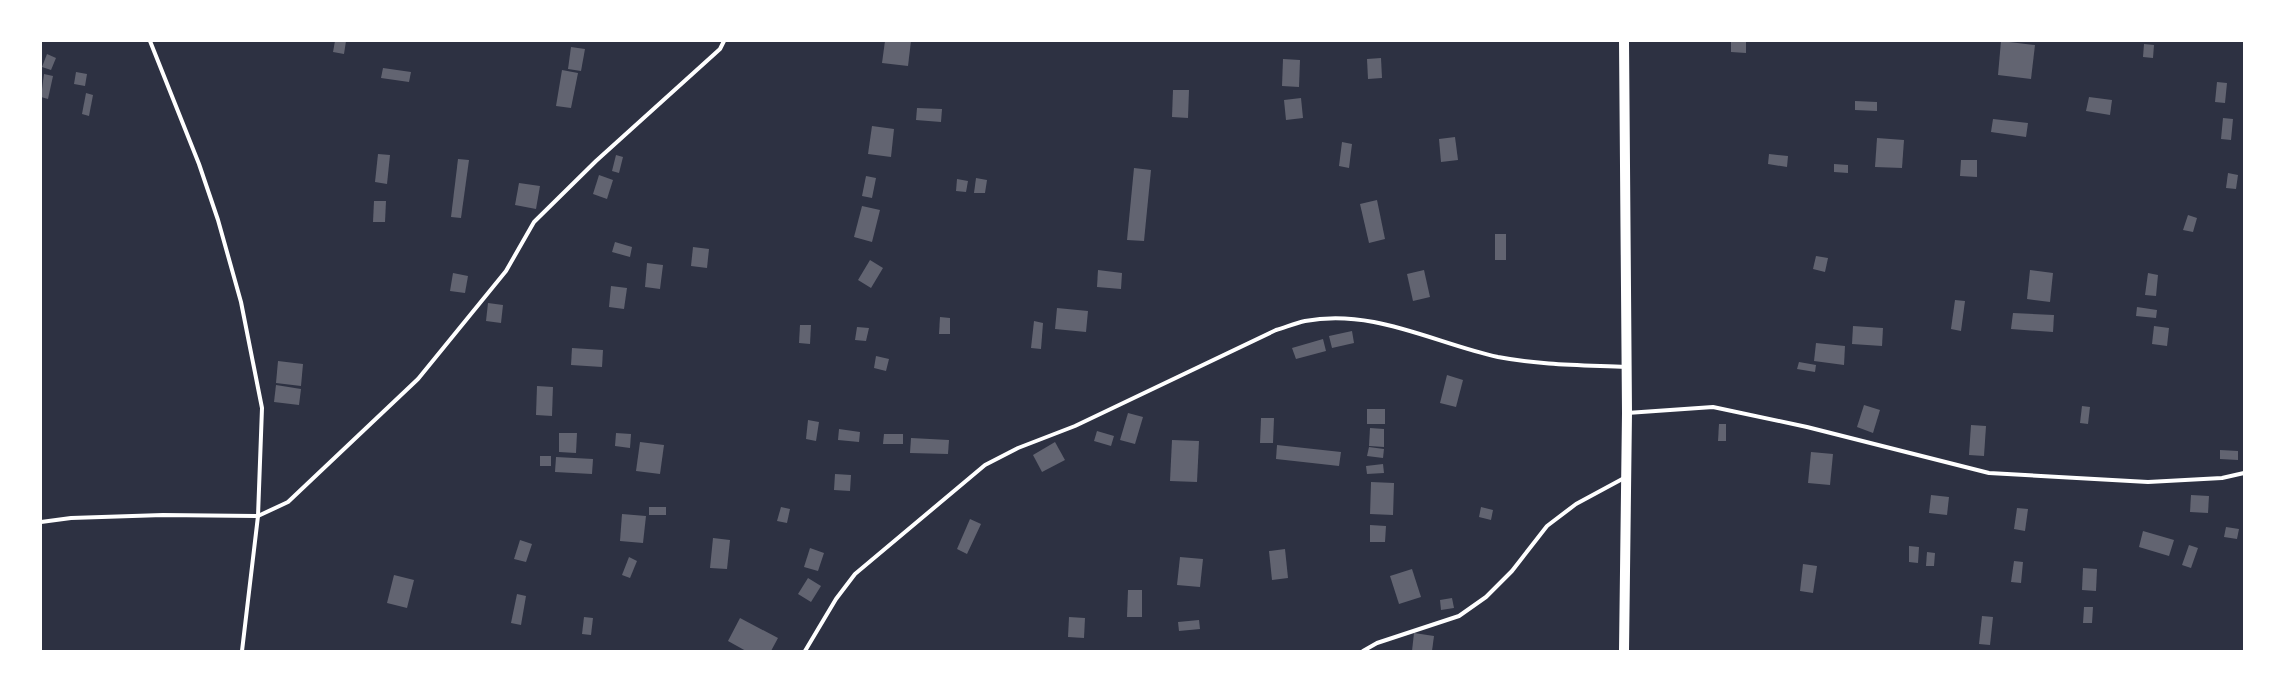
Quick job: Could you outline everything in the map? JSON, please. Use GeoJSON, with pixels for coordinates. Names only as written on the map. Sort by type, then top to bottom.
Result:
{"type":"FeatureCollection","features":[{"type":"Feature","properties":{"kind":"main road"},"geometry":{"type":"LineString","coordinates":[[1624,41],[1627,413],[1624,651]]}},
{"type":"Feature","properties":{"kind":"street"},"geometry":{"type":"LineString","coordinates":[[150,41],[201,171],[218,220],[241,302],[262,408],[258,516],[242,651]]}},
{"type":"Feature","properties":{"kind":"street"},"geometry":{"type":"LineString","coordinates":[[41,522],[71,518],[163,515],[258,516],[288,502],[418,379],[506,271],[534,222],[596,161],[720,49],[724,41]]}},
{"type":"Feature","properties":{"kind":"street"},"geometry":{"type":"LineString","coordinates":[[805,651],[836,600],[855,574],[985,465],[1018,448],[1075,426],[1276,330],[1306,321],[1348,319],[1370,321],[1393,325],[1498,357],[1549,363],[1626,367]]}},
{"type":"Feature","properties":{"kind":"street"},"geometry":{"type":"LineString","coordinates":[[1627,413],[1713,407],[1800,425],[1989,473],[2148,482],[2222,478],[2244,473]]}},
{"type":"Feature","properties":{"kind":"street"},"geometry":{"type":"LineString","coordinates":[[1363,651],[1378,643],[1459,616],[1486,597],[1502,582],[1547,526],[1576,504],[1626,477]]}},
{"type":"Feature","properties":{"kind":"building"},"geometry":{"type":"Polygon","coordinates":[[[335,41],[346,41],[344,54],[333,52],[335,41]]]}},
{"type":"Feature","properties":{"kind":"building"},"geometry":{"type":"Polygon","coordinates":[[[885,41],[911,41],[908,66],[882,63],[885,41]]]}},
{"type":"Feature","properties":{"kind":"building"},"geometry":{"type":"Polygon","coordinates":[[[1731,41],[1746,41],[1746,53],[1731,52],[1731,41]]]}},
{"type":"Feature","properties":{"kind":"building"},"geometry":{"type":"Polygon","coordinates":[[[2001,41],[2035,45],[2031,79],[1998,75],[2001,41]]]}},
{"type":"Feature","properties":{"kind":"building"},"geometry":{"type":"Polygon","coordinates":[[[2144,44],[2154,45],[2153,58],[2143,57],[2144,44]]]}},
{"type":"Feature","properties":{"kind":"building"},"geometry":{"type":"Polygon","coordinates":[[[571,47],[585,49],[581,71],[568,69],[571,47]]]}},
{"type":"Feature","properties":{"kind":"building"},"geometry":{"type":"Polygon","coordinates":[[[47,54],[56,58],[51,70],[42,67],[47,54]]]}},
{"type":"Feature","properties":{"kind":"building"},"geometry":{"type":"Polygon","coordinates":[[[1381,58],[1382,78],[1368,79],[1367,59],[1381,58]]]}},
{"type":"Feature","properties":{"kind":"building"},"geometry":{"type":"Polygon","coordinates":[[[1283,59],[1300,60],[1299,87],[1282,86],[1283,59]]]}},
{"type":"Feature","properties":{"kind":"building"},"geometry":{"type":"Polygon","coordinates":[[[383,68],[411,72],[409,82],[381,78],[383,68]]]}},
{"type":"Feature","properties":{"kind":"building"},"geometry":{"type":"Polygon","coordinates":[[[562,70],[578,73],[571,108],[556,106],[562,70]]]}},
{"type":"Feature","properties":{"kind":"building"},"geometry":{"type":"Polygon","coordinates":[[[76,72],[87,74],[85,86],[74,84],[76,72]]]}},
{"type":"Feature","properties":{"kind":"building"},"geometry":{"type":"Polygon","coordinates":[[[44,74],[53,76],[48,99],[41,97],[44,74]]]}},
{"type":"Feature","properties":{"kind":"building"},"geometry":{"type":"Polygon","coordinates":[[[2217,82],[2227,83],[2225,103],[2215,102],[2217,82]]]}},
{"type":"Feature","properties":{"kind":"building"},"geometry":{"type":"Polygon","coordinates":[[[1173,90],[1189,90],[1188,118],[1172,117],[1173,90]]]}},
{"type":"Feature","properties":{"kind":"building"},"geometry":{"type":"Polygon","coordinates":[[[86,93],[93,95],[89,116],[82,114],[86,93]]]}},
{"type":"Feature","properties":{"kind":"building"},"geometry":{"type":"Polygon","coordinates":[[[2089,97],[2112,100],[2110,115],[2086,111],[2089,97]]]}},
{"type":"Feature","properties":{"kind":"building"},"geometry":{"type":"Polygon","coordinates":[[[1301,98],[1303,118],[1286,120],[1284,100],[1301,98]]]}},
{"type":"Feature","properties":{"kind":"building"},"geometry":{"type":"Polygon","coordinates":[[[1855,101],[1877,102],[1877,111],[1855,110],[1855,101]]]}},
{"type":"Feature","properties":{"kind":"building"},"geometry":{"type":"Polygon","coordinates":[[[917,108],[942,109],[941,122],[916,120],[917,108]]]}},
{"type":"Feature","properties":{"kind":"building"},"geometry":{"type":"Polygon","coordinates":[[[2223,118],[2233,119],[2231,140],[2221,139],[2223,118]]]}},
{"type":"Feature","properties":{"kind":"building"},"geometry":{"type":"Polygon","coordinates":[[[1993,119],[2028,123],[2026,137],[1991,132],[1993,119]]]}},
{"type":"Feature","properties":{"kind":"building"},"geometry":{"type":"Polygon","coordinates":[[[872,126],[894,129],[891,157],[868,154],[872,126]]]}},
{"type":"Feature","properties":{"kind":"building"},"geometry":{"type":"Polygon","coordinates":[[[1455,137],[1458,160],[1441,162],[1439,139],[1455,137]]]}},
{"type":"Feature","properties":{"kind":"building"},"geometry":{"type":"Polygon","coordinates":[[[1877,138],[1904,140],[1902,168],[1875,167],[1877,138]]]}},
{"type":"Feature","properties":{"kind":"building"},"geometry":{"type":"Polygon","coordinates":[[[1342,142],[1352,144],[1349,168],[1339,166],[1342,142]]]}},
{"type":"Feature","properties":{"kind":"building"},"geometry":{"type":"Polygon","coordinates":[[[378,154],[390,155],[387,184],[375,182],[378,154]]]}},
{"type":"Feature","properties":{"kind":"building"},"geometry":{"type":"Polygon","coordinates":[[[1769,154],[1788,156],[1787,167],[1768,164],[1769,154]]]}},
{"type":"Feature","properties":{"kind":"building"},"geometry":{"type":"Polygon","coordinates":[[[616,155],[623,157],[619,173],[612,171],[616,155]]]}},
{"type":"Feature","properties":{"kind":"building"},"geometry":{"type":"Polygon","coordinates":[[[458,159],[469,160],[461,218],[451,217],[458,159]]]}},
{"type":"Feature","properties":{"kind":"building"},"geometry":{"type":"Polygon","coordinates":[[[1961,160],[1977,160],[1977,177],[1960,176],[1961,160]]]}},
{"type":"Feature","properties":{"kind":"building"},"geometry":{"type":"Polygon","coordinates":[[[1834,164],[1848,165],[1848,173],[1834,172],[1834,164]]]}},
{"type":"Feature","properties":{"kind":"building"},"geometry":{"type":"Polygon","coordinates":[[[1134,168],[1151,170],[1144,241],[1127,240],[1134,168]]]}},
{"type":"Feature","properties":{"kind":"building"},"geometry":{"type":"Polygon","coordinates":[[[2228,173],[2238,175],[2236,189],[2226,188],[2228,173]]]}},
{"type":"Feature","properties":{"kind":"building"},"geometry":{"type":"Polygon","coordinates":[[[599,175],[613,180],[607,199],[593,194],[599,175]]]}},
{"type":"Feature","properties":{"kind":"building"},"geometry":{"type":"Polygon","coordinates":[[[866,176],[876,178],[872,198],[862,196],[866,176]]]}},
{"type":"Feature","properties":{"kind":"building"},"geometry":{"type":"Polygon","coordinates":[[[976,178],[987,180],[985,193],[974,193],[976,178]]]}},
{"type":"Feature","properties":{"kind":"building"},"geometry":{"type":"Polygon","coordinates":[[[957,179],[968,181],[966,192],[956,191],[957,179]]]}},
{"type":"Feature","properties":{"kind":"building"},"geometry":{"type":"Polygon","coordinates":[[[519,183],[540,186],[536,209],[515,205],[519,183]]]}},
{"type":"Feature","properties":{"kind":"building"},"geometry":{"type":"Polygon","coordinates":[[[1377,200],[1385,239],[1369,243],[1360,204],[1377,200]]]}},
{"type":"Feature","properties":{"kind":"building"},"geometry":{"type":"Polygon","coordinates":[[[374,201],[386,201],[385,222],[373,222],[374,201]]]}},
{"type":"Feature","properties":{"kind":"building"},"geometry":{"type":"Polygon","coordinates":[[[862,206],[880,210],[872,242],[854,237],[862,206]]]}},
{"type":"Feature","properties":{"kind":"building"},"geometry":{"type":"Polygon","coordinates":[[[2188,215],[2197,218],[2193,232],[2183,230],[2188,215]]]}},
{"type":"Feature","properties":{"kind":"building"},"geometry":{"type":"Polygon","coordinates":[[[1495,234],[1506,234],[1506,260],[1495,260],[1495,234]]]}},
{"type":"Feature","properties":{"kind":"building"},"geometry":{"type":"Polygon","coordinates":[[[615,242],[632,247],[630,257],[612,252],[615,242]]]}},
{"type":"Feature","properties":{"kind":"building"},"geometry":{"type":"Polygon","coordinates":[[[693,247],[709,249],[707,268],[691,266],[693,247]]]}},
{"type":"Feature","properties":{"kind":"building"},"geometry":{"type":"Polygon","coordinates":[[[1816,256],[1828,258],[1825,272],[1813,269],[1816,256]]]}},
{"type":"Feature","properties":{"kind":"building"},"geometry":{"type":"Polygon","coordinates":[[[870,260],[883,268],[871,288],[858,280],[870,260]]]}},
{"type":"Feature","properties":{"kind":"building"},"geometry":{"type":"Polygon","coordinates":[[[647,263],[663,265],[660,289],[645,287],[647,263]]]}},
{"type":"Feature","properties":{"kind":"building"},"geometry":{"type":"Polygon","coordinates":[[[1098,270],[1122,273],[1121,289],[1097,287],[1098,270]]]}},
{"type":"Feature","properties":{"kind":"building"},"geometry":{"type":"Polygon","coordinates":[[[1424,270],[1430,297],[1413,301],[1407,274],[1424,270]]]}},
{"type":"Feature","properties":{"kind":"building"},"geometry":{"type":"Polygon","coordinates":[[[2030,270],[2053,273],[2050,302],[2027,299],[2030,270]]]}},
{"type":"Feature","properties":{"kind":"building"},"geometry":{"type":"Polygon","coordinates":[[[453,273],[468,276],[465,293],[450,291],[453,273]]]}},
{"type":"Feature","properties":{"kind":"building"},"geometry":{"type":"Polygon","coordinates":[[[2148,273],[2158,275],[2156,296],[2145,295],[2148,273]]]}},
{"type":"Feature","properties":{"kind":"building"},"geometry":{"type":"Polygon","coordinates":[[[611,286],[627,288],[624,309],[609,307],[611,286]]]}},
{"type":"Feature","properties":{"kind":"building"},"geometry":{"type":"Polygon","coordinates":[[[1955,300],[1965,301],[1961,331],[1951,329],[1955,300]]]}},
{"type":"Feature","properties":{"kind":"building"},"geometry":{"type":"Polygon","coordinates":[[[488,303],[503,305],[501,323],[486,321],[488,303]]]}},
{"type":"Feature","properties":{"kind":"building"},"geometry":{"type":"Polygon","coordinates":[[[2137,307],[2157,310],[2156,318],[2136,316],[2137,307]]]}},
{"type":"Feature","properties":{"kind":"building"},"geometry":{"type":"Polygon","coordinates":[[[1057,308],[1088,311],[1086,332],[1055,329],[1057,308]]]}},
{"type":"Feature","properties":{"kind":"building"},"geometry":{"type":"Polygon","coordinates":[[[2013,313],[2054,315],[2053,332],[2011,329],[2013,313]]]}},
{"type":"Feature","properties":{"kind":"building"},"geometry":{"type":"Polygon","coordinates":[[[940,317],[950,318],[950,334],[939,334],[940,317]]]}},
{"type":"Feature","properties":{"kind":"building"},"geometry":{"type":"Polygon","coordinates":[[[1034,321],[1043,323],[1041,349],[1031,348],[1034,321]]]}},
{"type":"Feature","properties":{"kind":"building"},"geometry":{"type":"Polygon","coordinates":[[[800,325],[811,325],[810,344],[799,343],[800,325]]]}},
{"type":"Feature","properties":{"kind":"building"},"geometry":{"type":"Polygon","coordinates":[[[1853,326],[1883,328],[1882,346],[1852,344],[1853,326]]]}},
{"type":"Feature","properties":{"kind":"building"},"geometry":{"type":"Polygon","coordinates":[[[2154,326],[2169,328],[2167,346],[2152,344],[2154,326]]]}},
{"type":"Feature","properties":{"kind":"building"},"geometry":{"type":"Polygon","coordinates":[[[857,327],[869,328],[866,341],[855,340],[857,327]]]}},
{"type":"Feature","properties":{"kind":"building"},"geometry":{"type":"Polygon","coordinates":[[[1352,331],[1354,343],[1332,348],[1329,336],[1352,331]]]}},
{"type":"Feature","properties":{"kind":"building"},"geometry":{"type":"Polygon","coordinates":[[[1323,339],[1326,351],[1296,359],[1292,348],[1323,339]]]}},
{"type":"Feature","properties":{"kind":"building"},"geometry":{"type":"Polygon","coordinates":[[[1816,343],[1845,346],[1844,365],[1814,361],[1816,343]]]}},
{"type":"Feature","properties":{"kind":"building"},"geometry":{"type":"Polygon","coordinates":[[[572,348],[603,350],[602,367],[571,365],[572,348]]]}},
{"type":"Feature","properties":{"kind":"building"},"geometry":{"type":"Polygon","coordinates":[[[876,356],[889,359],[886,371],[874,368],[876,356]]]}},
{"type":"Feature","properties":{"kind":"building"},"geometry":{"type":"Polygon","coordinates":[[[278,361],[303,364],[301,386],[276,383],[278,361]]]}},
{"type":"Feature","properties":{"kind":"building"},"geometry":{"type":"Polygon","coordinates":[[[1799,362],[1816,365],[1815,372],[1797,369],[1799,362]]]}},
{"type":"Feature","properties":{"kind":"building"},"geometry":{"type":"Polygon","coordinates":[[[1447,375],[1463,380],[1456,407],[1440,403],[1447,375]]]}},
{"type":"Feature","properties":{"kind":"building"},"geometry":{"type":"Polygon","coordinates":[[[276,385],[301,389],[299,405],[274,402],[276,385]]]}},
{"type":"Feature","properties":{"kind":"building"},"geometry":{"type":"Polygon","coordinates":[[[537,386],[553,387],[552,416],[536,415],[537,386]]]}},
{"type":"Feature","properties":{"kind":"building"},"geometry":{"type":"Polygon","coordinates":[[[1864,405],[1880,410],[1873,433],[1857,427],[1864,405]]]}},
{"type":"Feature","properties":{"kind":"building"},"geometry":{"type":"Polygon","coordinates":[[[2082,406],[2090,407],[2088,424],[2080,423],[2082,406]]]}},
{"type":"Feature","properties":{"kind":"building"},"geometry":{"type":"Polygon","coordinates":[[[1367,409],[1385,409],[1385,424],[1367,424],[1367,409]]]}},
{"type":"Feature","properties":{"kind":"building"},"geometry":{"type":"Polygon","coordinates":[[[1128,413],[1143,417],[1135,444],[1120,440],[1128,413]]]}},
{"type":"Feature","properties":{"kind":"building"},"geometry":{"type":"Polygon","coordinates":[[[1261,418],[1274,418],[1273,443],[1260,443],[1261,418]]]}},
{"type":"Feature","properties":{"kind":"building"},"geometry":{"type":"Polygon","coordinates":[[[808,420],[819,422],[816,441],[806,439],[808,420]]]}},
{"type":"Feature","properties":{"kind":"building"},"geometry":{"type":"Polygon","coordinates":[[[1719,424],[1726,424],[1726,441],[1718,441],[1719,424]]]}},
{"type":"Feature","properties":{"kind":"building"},"geometry":{"type":"Polygon","coordinates":[[[1971,425],[1986,426],[1984,456],[1969,455],[1971,425]]]}},
{"type":"Feature","properties":{"kind":"building"},"geometry":{"type":"Polygon","coordinates":[[[1370,428],[1384,429],[1384,447],[1369,446],[1370,428]]]}},
{"type":"Feature","properties":{"kind":"building"},"geometry":{"type":"Polygon","coordinates":[[[839,429],[860,432],[859,442],[838,440],[839,429]]]}},
{"type":"Feature","properties":{"kind":"building"},"geometry":{"type":"Polygon","coordinates":[[[1097,431],[1114,436],[1111,446],[1094,441],[1097,431]]]}},
{"type":"Feature","properties":{"kind":"building"},"geometry":{"type":"Polygon","coordinates":[[[559,433],[577,433],[576,453],[559,452],[559,433]]]}},
{"type":"Feature","properties":{"kind":"building"},"geometry":{"type":"Polygon","coordinates":[[[616,433],[631,434],[630,448],[615,446],[616,433]]]}},
{"type":"Feature","properties":{"kind":"building"},"geometry":{"type":"Polygon","coordinates":[[[884,434],[903,434],[903,444],[883,444],[884,434]]]}},
{"type":"Feature","properties":{"kind":"building"},"geometry":{"type":"Polygon","coordinates":[[[911,438],[949,440],[948,454],[910,453],[911,438]]]}},
{"type":"Feature","properties":{"kind":"building"},"geometry":{"type":"Polygon","coordinates":[[[1172,440],[1199,441],[1197,482],[1170,481],[1172,440]]]}},
{"type":"Feature","properties":{"kind":"building"},"geometry":{"type":"Polygon","coordinates":[[[640,442],[664,445],[660,474],[636,471],[640,442]]]}},
{"type":"Feature","properties":{"kind":"building"},"geometry":{"type":"Polygon","coordinates":[[[1055,442],[1065,460],[1042,472],[1033,455],[1055,442]]]}},
{"type":"Feature","properties":{"kind":"building"},"geometry":{"type":"Polygon","coordinates":[[[1277,445],[1341,452],[1339,466],[1276,459],[1277,445]]]}},
{"type":"Feature","properties":{"kind":"building"},"geometry":{"type":"Polygon","coordinates":[[[1369,447],[1384,449],[1383,458],[1367,456],[1369,447]]]}},
{"type":"Feature","properties":{"kind":"building"},"geometry":{"type":"Polygon","coordinates":[[[2220,450],[2238,451],[2238,460],[2220,459],[2220,450]]]}},
{"type":"Feature","properties":{"kind":"building"},"geometry":{"type":"Polygon","coordinates":[[[1811,452],[1833,454],[1830,485],[1808,483],[1811,452]]]}},
{"type":"Feature","properties":{"kind":"building"},"geometry":{"type":"Polygon","coordinates":[[[540,456],[551,456],[551,466],[540,466],[540,456]]]}},
{"type":"Feature","properties":{"kind":"building"},"geometry":{"type":"Polygon","coordinates":[[[556,457],[593,459],[592,474],[555,472],[556,457]]]}},
{"type":"Feature","properties":{"kind":"building"},"geometry":{"type":"Polygon","coordinates":[[[1383,464],[1384,473],[1367,474],[1366,466],[1383,464]]]}},
{"type":"Feature","properties":{"kind":"building"},"geometry":{"type":"Polygon","coordinates":[[[835,474],[851,475],[850,491],[834,490],[835,474]]]}},
{"type":"Feature","properties":{"kind":"building"},"geometry":{"type":"Polygon","coordinates":[[[1371,482],[1394,483],[1393,515],[1370,514],[1371,482]]]}},
{"type":"Feature","properties":{"kind":"building"},"geometry":{"type":"Polygon","coordinates":[[[1931,495],[1949,497],[1947,515],[1929,513],[1931,495]]]}},
{"type":"Feature","properties":{"kind":"building"},"geometry":{"type":"Polygon","coordinates":[[[2191,495],[2209,496],[2208,513],[2190,512],[2191,495]]]}},
{"type":"Feature","properties":{"kind":"building"},"geometry":{"type":"Polygon","coordinates":[[[649,507],[666,507],[666,515],[649,515],[649,507]]]}},
{"type":"Feature","properties":{"kind":"building"},"geometry":{"type":"Polygon","coordinates":[[[781,507],[790,509],[787,523],[777,521],[781,507]]]}},
{"type":"Feature","properties":{"kind":"building"},"geometry":{"type":"Polygon","coordinates":[[[1481,507],[1493,510],[1491,520],[1479,517],[1481,507]]]}},
{"type":"Feature","properties":{"kind":"building"},"geometry":{"type":"Polygon","coordinates":[[[2017,508],[2028,509],[2025,531],[2014,529],[2017,508]]]}},
{"type":"Feature","properties":{"kind":"building"},"geometry":{"type":"Polygon","coordinates":[[[622,514],[646,516],[643,543],[620,541],[622,514]]]}},
{"type":"Feature","properties":{"kind":"building"},"geometry":{"type":"Polygon","coordinates":[[[970,519],[981,524],[967,554],[957,549],[970,519]]]}},
{"type":"Feature","properties":{"kind":"building"},"geometry":{"type":"Polygon","coordinates":[[[1370,525],[1386,526],[1385,542],[1370,542],[1370,525]]]}},
{"type":"Feature","properties":{"kind":"building"},"geometry":{"type":"Polygon","coordinates":[[[2226,527],[2239,529],[2237,539],[2224,537],[2226,527]]]}},
{"type":"Feature","properties":{"kind":"building"},"geometry":{"type":"Polygon","coordinates":[[[2143,531],[2174,540],[2169,556],[2139,547],[2143,531]]]}},
{"type":"Feature","properties":{"kind":"building"},"geometry":{"type":"Polygon","coordinates":[[[713,538],[730,540],[727,569],[710,568],[713,538]]]}},
{"type":"Feature","properties":{"kind":"building"},"geometry":{"type":"Polygon","coordinates":[[[520,540],[532,544],[526,562],[514,559],[520,540]]]}},
{"type":"Feature","properties":{"kind":"building"},"geometry":{"type":"Polygon","coordinates":[[[2189,545],[2198,548],[2191,568],[2182,565],[2189,545]]]}},
{"type":"Feature","properties":{"kind":"building"},"geometry":{"type":"Polygon","coordinates":[[[1909,546],[1919,547],[1918,563],[1909,562],[1909,546]]]}},
{"type":"Feature","properties":{"kind":"building"},"geometry":{"type":"Polygon","coordinates":[[[810,548],[824,553],[818,571],[804,567],[810,548]]]}},
{"type":"Feature","properties":{"kind":"building"},"geometry":{"type":"Polygon","coordinates":[[[1285,549],[1288,578],[1272,580],[1269,551],[1285,549]]]}},
{"type":"Feature","properties":{"kind":"building"},"geometry":{"type":"Polygon","coordinates":[[[1927,552],[1935,553],[1934,566],[1926,566],[1927,552]]]}},
{"type":"Feature","properties":{"kind":"building"},"geometry":{"type":"Polygon","coordinates":[[[629,557],[637,561],[630,578],[622,575],[629,557]]]}},
{"type":"Feature","properties":{"kind":"building"},"geometry":{"type":"Polygon","coordinates":[[[1180,557],[1203,559],[1200,587],[1177,585],[1180,557]]]}},
{"type":"Feature","properties":{"kind":"building"},"geometry":{"type":"Polygon","coordinates":[[[2014,561],[2023,562],[2021,583],[2011,582],[2014,561]]]}},
{"type":"Feature","properties":{"kind":"building"},"geometry":{"type":"Polygon","coordinates":[[[1803,564],[1817,566],[1813,593],[1800,591],[1803,564]]]}},
{"type":"Feature","properties":{"kind":"building"},"geometry":{"type":"Polygon","coordinates":[[[2083,568],[2097,569],[2096,591],[2082,590],[2083,568]]]}},
{"type":"Feature","properties":{"kind":"building"},"geometry":{"type":"Polygon","coordinates":[[[1412,569],[1421,597],[1399,604],[1390,576],[1412,569]]]}},
{"type":"Feature","properties":{"kind":"building"},"geometry":{"type":"Polygon","coordinates":[[[394,575],[414,580],[407,608],[387,603],[394,575]]]}},
{"type":"Feature","properties":{"kind":"building"},"geometry":{"type":"Polygon","coordinates":[[[808,578],[821,586],[811,602],[798,594],[808,578]]]}},
{"type":"Feature","properties":{"kind":"building"},"geometry":{"type":"Polygon","coordinates":[[[1128,590],[1142,590],[1142,617],[1127,617],[1128,590]]]}},
{"type":"Feature","properties":{"kind":"building"},"geometry":{"type":"Polygon","coordinates":[[[517,594],[526,596],[521,625],[511,623],[517,594]]]}},
{"type":"Feature","properties":{"kind":"building"},"geometry":{"type":"Polygon","coordinates":[[[1452,598],[1454,608],[1441,610],[1440,600],[1452,598]]]}},
{"type":"Feature","properties":{"kind":"building"},"geometry":{"type":"Polygon","coordinates":[[[2084,607],[2093,607],[2092,623],[2083,623],[2084,607]]]}},
{"type":"Feature","properties":{"kind":"building"},"geometry":{"type":"Polygon","coordinates":[[[1982,616],[1993,617],[1990,645],[1979,644],[1982,616]]]}},
{"type":"Feature","properties":{"kind":"building"},"geometry":{"type":"Polygon","coordinates":[[[584,617],[593,618],[591,635],[582,634],[584,617]]]}},
{"type":"Feature","properties":{"kind":"building"},"geometry":{"type":"Polygon","coordinates":[[[1069,617],[1085,618],[1084,638],[1068,637],[1069,617]]]}},
{"type":"Feature","properties":{"kind":"building"},"geometry":{"type":"Polygon","coordinates":[[[740,618],[778,638],[771,651],[746,651],[728,641],[740,618]]]}},
{"type":"Feature","properties":{"kind":"building"},"geometry":{"type":"Polygon","coordinates":[[[1199,620],[1200,629],[1179,631],[1178,622],[1199,620]]]}},
{"type":"Feature","properties":{"kind":"building"},"geometry":{"type":"Polygon","coordinates":[[[1414,633],[1434,636],[1432,651],[1412,651],[1414,633]]]}}]}
